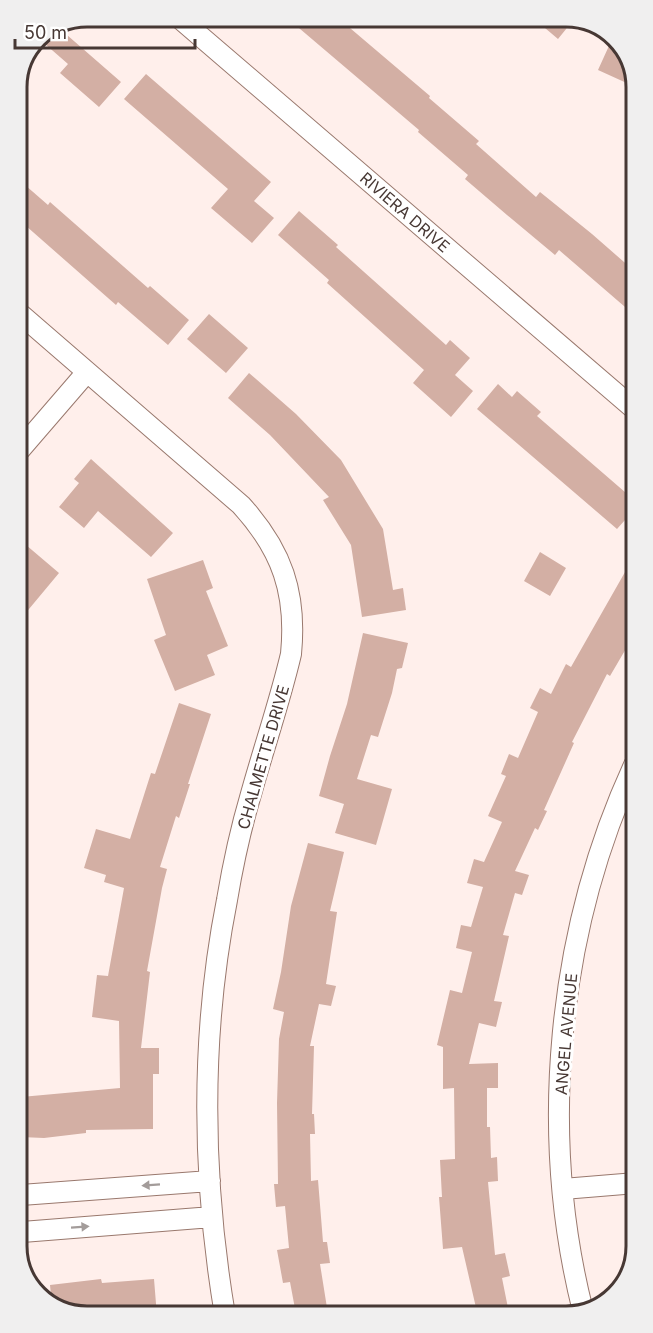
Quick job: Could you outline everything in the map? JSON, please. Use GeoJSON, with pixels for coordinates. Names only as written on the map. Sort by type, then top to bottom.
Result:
{"type":"FeatureCollection","features":[{"type":"Feature","properties":{"kind":"street","name":"RIVIERA DRIVE"},"geometry":{"type":"LineString","coordinates":[[192,27],[626,402]]}},
{"type":"Feature","properties":{"kind":"street","name":"CHALMETTE DRIVE"},"geometry":{"type":"LineString","coordinates":[[27,320],[223,488],[255,520],[279,556],[291,603],[293,637],[291,654],[241,833],[219,944],[209,1050],[207,1103],[212,1217],[224,1306]]}},
{"type":"Feature","properties":{"kind":"street"},"geometry":{"type":"LineString","coordinates":[[27,442],[87,372]]}},
{"type":"Feature","properties":{"kind":"street","name":"ANGEL AVENUE"},"geometry":{"type":"LineString","coordinates":[[581,1304],[568,1247],[560,1154],[560,1085],[565,1025],[574,959],[604,842],[626,786]]}},
{"type":"Feature","properties":{"kind":"street"},"geometry":{"type":"LineString","coordinates":[[27,1195],[210,1181]]}},
{"type":"Feature","properties":{"kind":"street"},"geometry":{"type":"LineString","coordinates":[[563,1189],[626,1184]]}},
{"type":"Feature","properties":{"kind":"street"},"geometry":{"type":"LineString","coordinates":[[27,1232],[212,1217]]}},
{"type":"Feature","properties":{"kind":"building"},"geometry":{"type":"Polygon","coordinates":[[[298,27],[349,27],[430,96],[429,98],[479,141],[476,144],[536,197],[540,192],[592,234],[626,264],[626,308],[559,250],[555,255],[465,179],[468,175],[418,132],[419,130],[298,27]]]}},
{"type":"Feature","properties":{"kind":"building"},"geometry":{"type":"Polygon","coordinates":[[[544,27],[568,27],[558,39],[544,27]]]}},
{"type":"Feature","properties":{"kind":"building"},"geometry":{"type":"Polygon","coordinates":[[[64,32],[121,82],[99,107],[60,73],[68,64],[45,44],[64,32]]]}},
{"type":"Feature","properties":{"kind":"building"},"geometry":{"type":"Polygon","coordinates":[[[609,46],[618,57],[626,83],[598,70],[609,46]]]}},
{"type":"Feature","properties":{"kind":"building"},"geometry":{"type":"Polygon","coordinates":[[[146,74],[271,182],[254,201],[274,218],[252,243],[211,208],[228,189],[124,99],[146,74]]]}},
{"type":"Feature","properties":{"kind":"building"},"geometry":{"type":"Polygon","coordinates":[[[27,187],[48,205],[50,202],[148,288],[150,286],[189,320],[168,345],[118,302],[116,305],[27,227],[27,187]]]}},
{"type":"Feature","properties":{"kind":"building"},"geometry":{"type":"Polygon","coordinates":[[[299,211],[446,345],[450,340],[470,358],[455,375],[473,391],[451,417],[413,383],[424,370],[327,283],[329,280],[278,235],[299,211]]]}},
{"type":"Feature","properties":{"kind":"building"},"geometry":{"type":"Polygon","coordinates":[[[209,314],[248,348],[226,373],[187,339],[209,314]]]}},
{"type":"Feature","properties":{"kind":"building"},"geometry":{"type":"Polygon","coordinates":[[[249,373],[296,414],[341,460],[383,529],[393,590],[403,588],[406,610],[362,617],[351,545],[323,500],[329,497],[270,435],[228,398],[249,373]]]}},
{"type":"Feature","properties":{"kind":"building"},"geometry":{"type":"Polygon","coordinates":[[[498,384],[512,397],[517,391],[541,412],[537,416],[626,493],[626,519],[617,529],[477,409],[498,384]]]}},
{"type":"Feature","properties":{"kind":"building"},"geometry":{"type":"Polygon","coordinates":[[[91,459],[173,533],[151,557],[98,511],[84,528],[59,507],[79,483],[74,479],[91,459]]]}},
{"type":"Feature","properties":{"kind":"building"},"geometry":{"type":"Polygon","coordinates":[[[27,546],[59,573],[27,611],[27,546]]]}},
{"type":"Feature","properties":{"kind":"building"},"geometry":{"type":"Polygon","coordinates":[[[540,552],[566,568],[550,596],[524,581],[540,552]]]}},
{"type":"Feature","properties":{"kind":"building"},"geometry":{"type":"Polygon","coordinates":[[[203,560],[213,588],[206,591],[228,646],[207,655],[215,675],[175,691],[154,640],[166,635],[147,579],[203,560]]]}},
{"type":"Feature","properties":{"kind":"building"},"geometry":{"type":"Polygon","coordinates":[[[626,570],[626,649],[610,676],[607,674],[572,742],[574,743],[544,810],[547,811],[538,830],[535,828],[515,871],[529,875],[522,895],[515,893],[503,935],[509,936],[494,1001],[502,1002],[496,1027],[479,1023],[469,1064],[498,1063],[498,1088],[487,1088],[487,1127],[490,1127],[491,1158],[497,1157],[498,1181],[488,1182],[495,1255],[505,1253],[510,1276],[502,1278],[508,1306],[476,1306],[462,1247],[443,1249],[439,1197],[442,1197],[440,1160],[455,1159],[454,1088],[443,1089],[443,1047],[437,1045],[450,990],[462,993],[472,952],[456,948],[461,925],[471,927],[483,887],[467,883],[474,859],[484,862],[502,822],[488,816],[506,776],[501,774],[509,754],[518,758],[538,712],[530,708],[540,688],[551,694],[566,664],[571,667],[626,570]]]}},
{"type":"Feature","properties":{"kind":"building"},"geometry":{"type":"Polygon","coordinates":[[[363,633],[408,643],[402,668],[397,669],[378,737],[371,735],[357,779],[392,789],[376,845],[335,833],[344,804],[319,796],[347,704],[363,633]]]}},
{"type":"Feature","properties":{"kind":"building"},"geometry":{"type":"Polygon","coordinates":[[[179,703],[211,714],[179,818],[176,816],[160,867],[167,869],[147,971],[150,972],[141,1048],[159,1048],[159,1074],[153,1074],[153,1129],[86,1130],[86,1133],[44,1138],[27,1137],[27,1096],[120,1088],[119,1021],[92,1017],[97,975],[108,976],[124,888],[104,882],[106,875],[84,868],[96,829],[130,839],[151,773],[155,774],[179,703]]]}},
{"type":"Feature","properties":{"kind":"building"},"geometry":{"type":"Polygon","coordinates":[[[308,843],[344,852],[330,911],[337,912],[326,984],[336,986],[331,1006],[319,1004],[310,1046],[314,1046],[312,1114],[314,1114],[315,1134],[310,1134],[311,1181],[318,1180],[323,1242],[327,1242],[330,1263],[320,1264],[327,1306],[294,1306],[290,1282],[283,1283],[277,1250],[289,1248],[285,1206],[276,1207],[274,1184],[278,1184],[279,1039],[284,1012],[273,1009],[291,906],[308,843]]]}},
{"type":"Feature","properties":{"kind":"building"},"geometry":{"type":"Polygon","coordinates":[[[101,1279],[102,1283],[154,1279],[156,1306],[75,1305],[51,1294],[50,1285],[101,1279]]]}}]}
